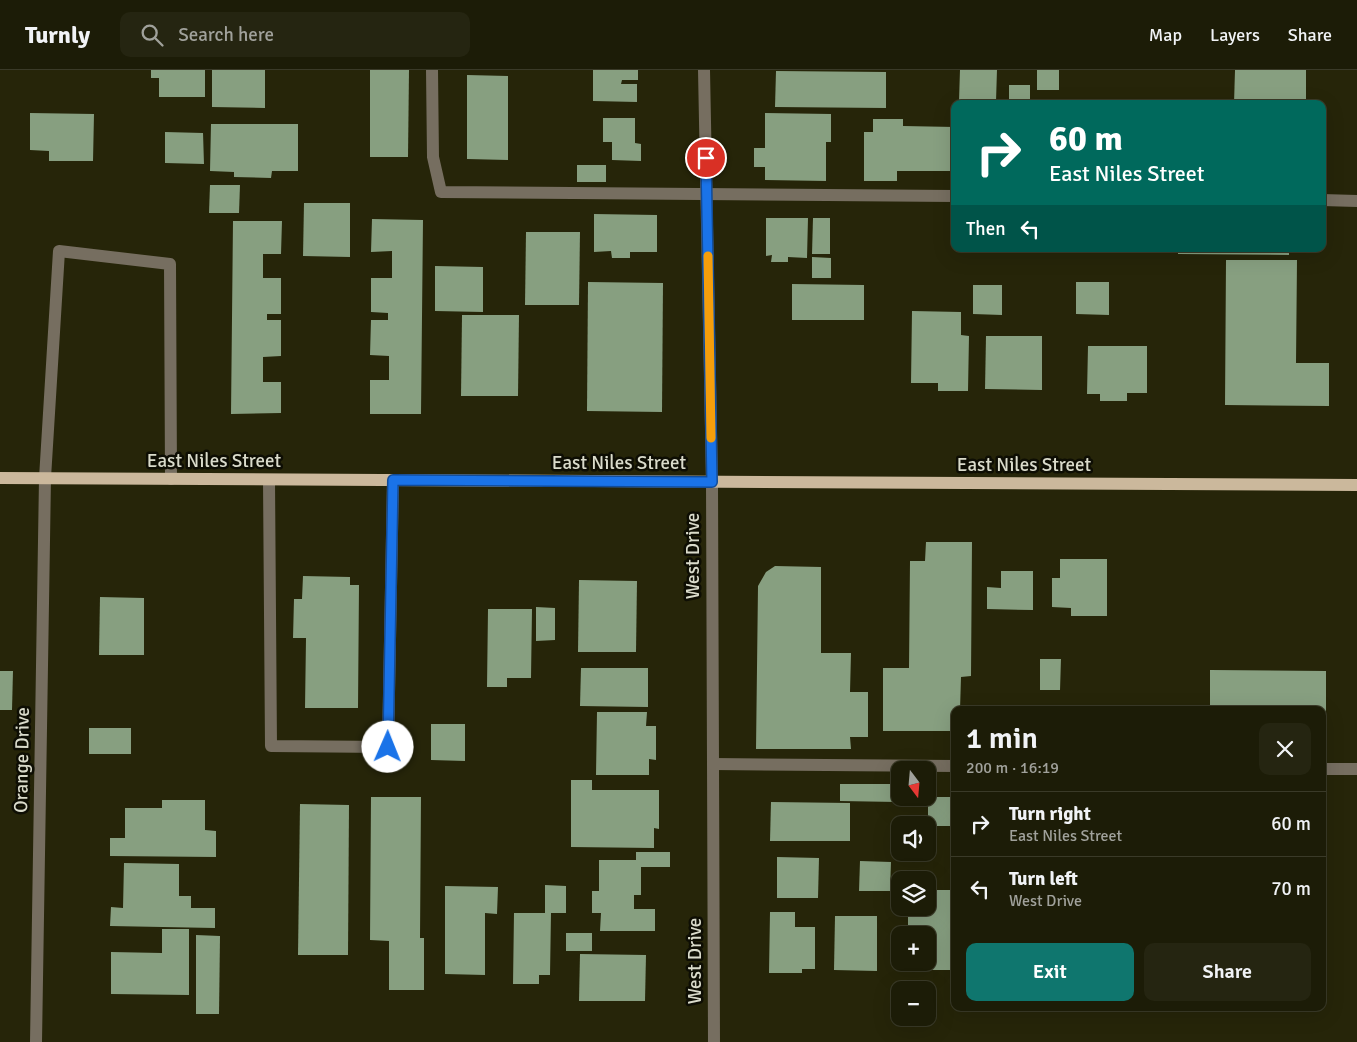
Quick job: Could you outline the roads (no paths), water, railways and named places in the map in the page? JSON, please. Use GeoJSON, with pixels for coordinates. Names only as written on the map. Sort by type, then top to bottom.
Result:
{"type":"FeatureCollection","features":[{"type":"Feature","properties":{"kind":"main road","name":"East Niles Street"},"geometry":{"type":"LineString","coordinates":[[0,478],[1357,486]]}},
{"type":"Feature","properties":{"kind":"street"},"geometry":{"type":"LineString","coordinates":[[432,70],[432,157],[441,192],[706,192],[951,196]]}},
{"type":"Feature","properties":{"kind":"street","name":"West Drive"},"geometry":{"type":"LineString","coordinates":[[704,70],[712,482],[714,1042]]}},
{"type":"Feature","properties":{"kind":"street"},"geometry":{"type":"LineString","coordinates":[[1326,200],[1357,200]]}},
{"type":"Feature","properties":{"kind":"street","name":"Orange Drive"},"geometry":{"type":"LineString","coordinates":[[36,1042],[45,478],[59,251],[170,264],[171,479]]}},
{"type":"Feature","properties":{"kind":"street"},"geometry":{"type":"LineString","coordinates":[[269,480],[271,746],[388,747],[393,480]]}},
{"type":"Feature","properties":{"kind":"street"},"geometry":{"type":"LineString","coordinates":[[713,764],[951,766]]}},
{"type":"Feature","properties":{"kind":"street"},"geometry":{"type":"LineString","coordinates":[[1326,769],[1357,769]]}}]}
